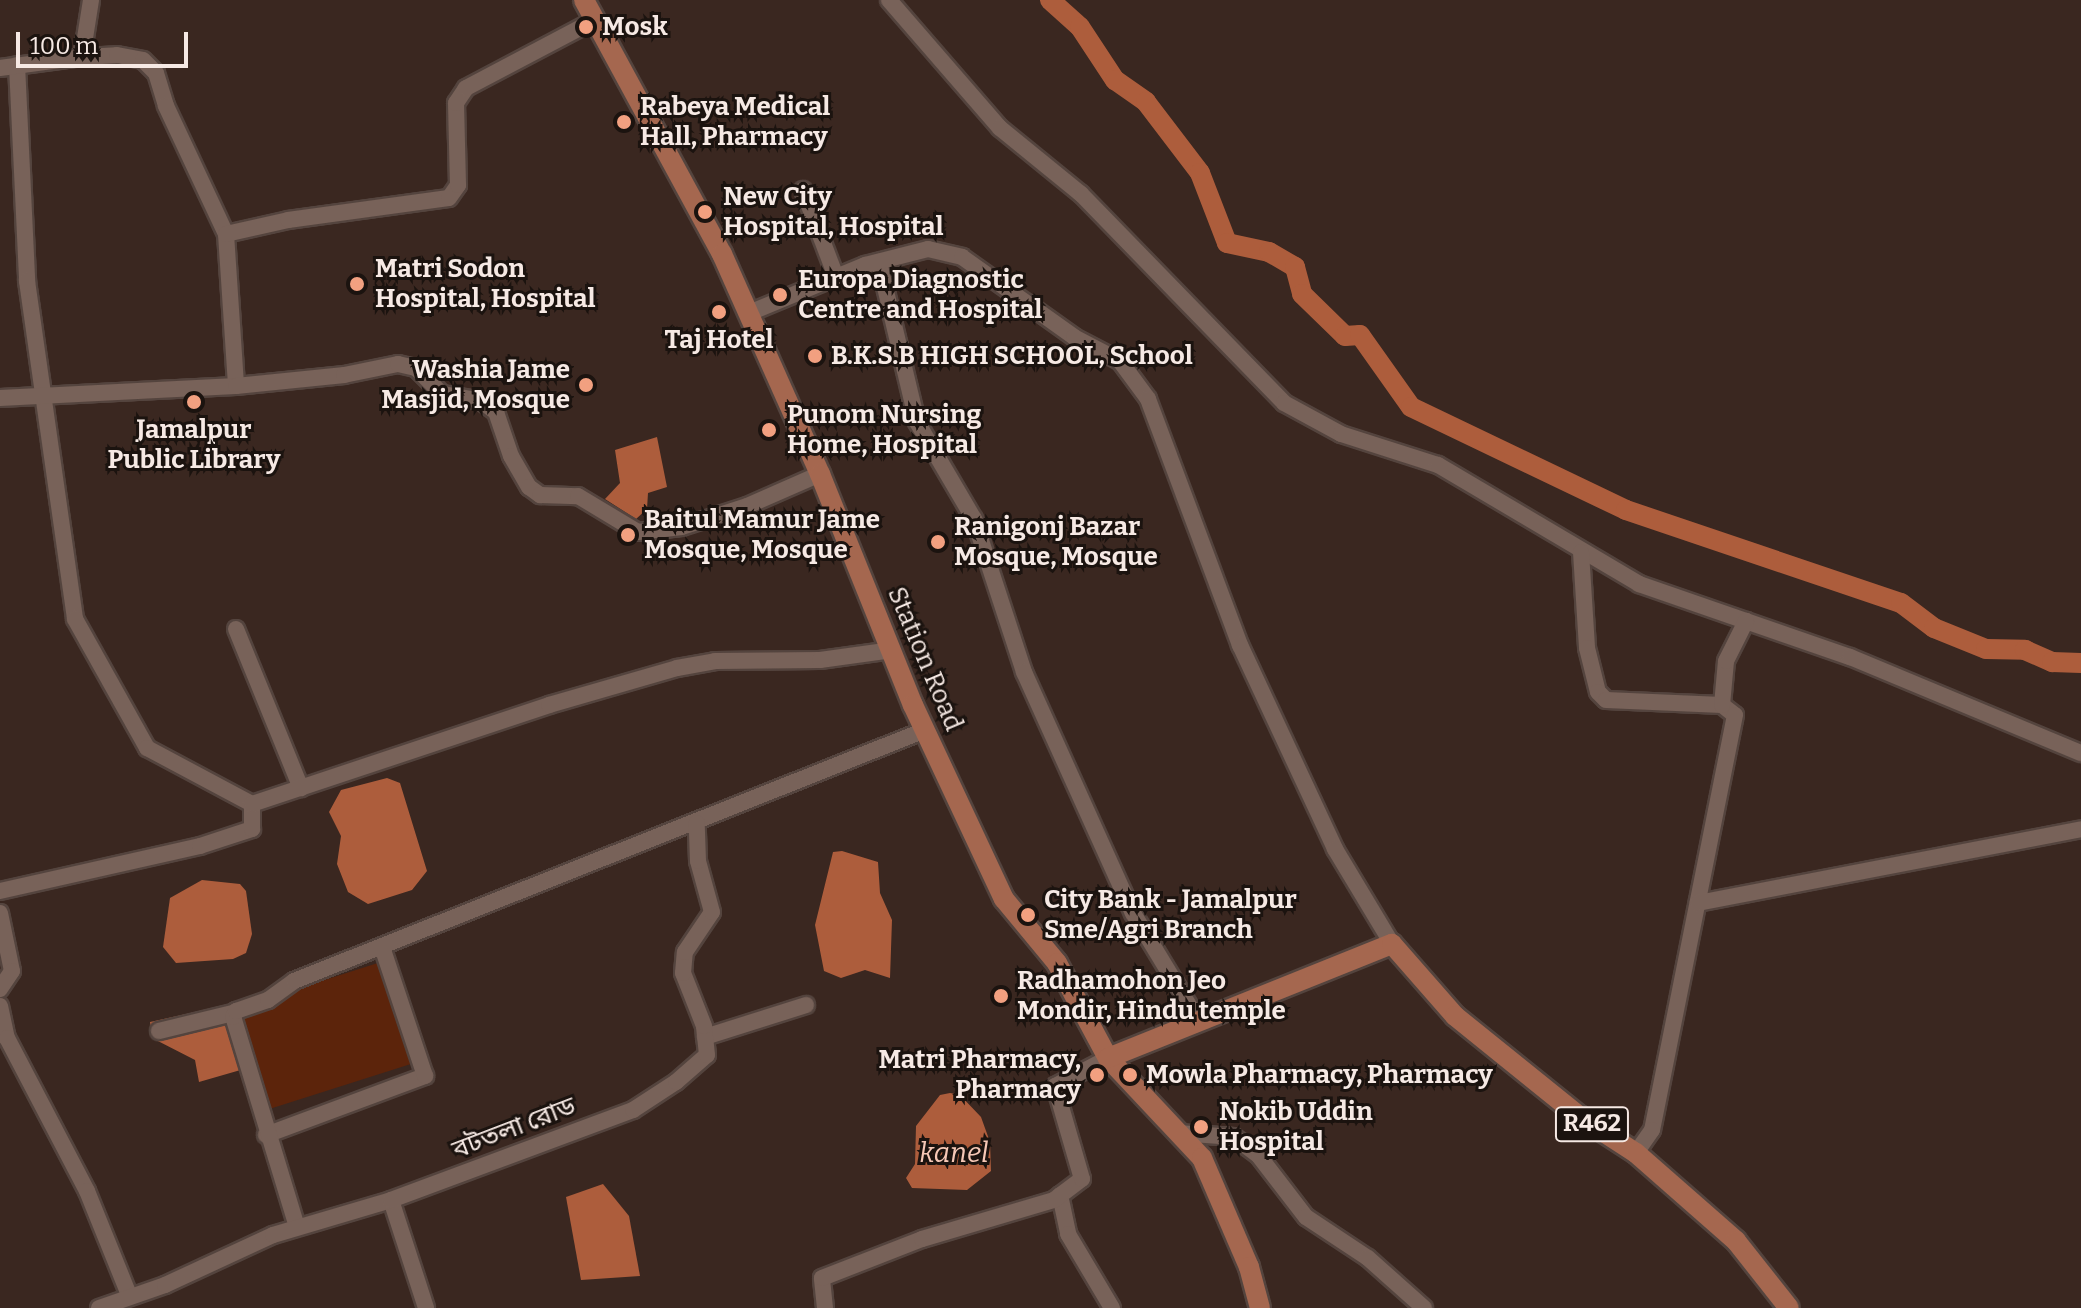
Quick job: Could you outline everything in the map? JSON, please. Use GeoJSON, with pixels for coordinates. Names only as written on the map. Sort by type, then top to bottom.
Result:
{"type":"FeatureCollection","features":[{"type":"Feature","properties":{"kind":"main road","name":"Station Road"},"geometry":{"type":"LineString","coordinates":[[584,0],[749,313],[820,474],[925,730],[1004,899],[1057,963],[1108,1058],[1202,1158],[1249,1267],[1260,1308]]}},
{"type":"Feature","properties":{"kind":"main road"},"geometry":{"type":"LineString","coordinates":[[1108,1058],[1392,944]]}},
{"type":"Feature","properties":{"kind":"main road","name":"R462"},"geometry":{"type":"LineString","coordinates":[[1392,944],[1455,1016],[1579,1116],[1636,1153],[1736,1241],[1789,1308]]}},
{"type":"Feature","properties":{"kind":"street"},"geometry":{"type":"LineString","coordinates":[[82,57],[91,0]]}},
{"type":"Feature","properties":{"kind":"street"},"geometry":{"type":"LineString","coordinates":[[889,0],[1000,128],[1081,194],[1284,403],[1341,434],[1438,465],[1639,584],[1850,657],[2081,753]]}},
{"type":"Feature","properties":{"kind":"street"},"geometry":{"type":"LineString","coordinates":[[226,234],[288,220],[449,198],[458,185],[456,103],[466,88],[595,20]]}},
{"type":"Feature","properties":{"kind":"street"},"geometry":{"type":"LineString","coordinates":[[0,68],[117,55],[143,60],[156,73],[166,106],[226,234],[236,386]]}},
{"type":"Feature","properties":{"kind":"street"},"geometry":{"type":"LineString","coordinates":[[17,65],[27,281],[75,619],[147,748],[252,804],[549,705],[677,668],[715,661],[820,660],[892,650]]}},
{"type":"Feature","properties":{"kind":"street"},"geometry":{"type":"LineString","coordinates":[[803,190],[836,277]]}},
{"type":"Feature","properties":{"kind":"street"},"geometry":{"type":"LineString","coordinates":[[749,313],[836,277],[928,249],[962,257],[1074,337],[1120,361],[1148,399],[1240,645],[1335,849],[1392,944]]}},
{"type":"Feature","properties":{"kind":"street"},"geometry":{"type":"LineString","coordinates":[[879,262],[917,422],[974,519],[1024,672],[1133,913],[1199,1022]]}},
{"type":"Feature","properties":{"kind":"street"},"geometry":{"type":"LineString","coordinates":[[0,398],[236,386],[344,375],[398,364],[416,368],[442,394],[481,401],[496,412],[511,456],[529,487],[540,495],[578,496],[638,532],[682,527],[735,510],[820,474]]}},
{"type":"Feature","properties":{"kind":"street"},"geometry":{"type":"LineString","coordinates":[[1581,552],[1587,648],[1598,692],[1606,700],[1722,705],[1735,715],[1652,1130],[1636,1153]]}},
{"type":"Feature","properties":{"kind":"street"},"geometry":{"type":"LineString","coordinates":[[1722,705],[1726,661],[1746,621]]}},
{"type":"Feature","properties":{"kind":"street"},"geometry":{"type":"LineString","coordinates":[[236,629],[301,788]]}},
{"type":"Feature","properties":{"kind":"street"},"geometry":{"type":"LineString","coordinates":[[159,1031],[233,1013],[268,1000],[294,981],[925,730]]}},
{"type":"Feature","properties":{"kind":"street"},"geometry":{"type":"LineString","coordinates":[[0,891],[124,866],[252,829],[252,804]]}},
{"type":"Feature","properties":{"kind":"street"},"geometry":{"type":"LineString","coordinates":[[697,823],[698,861],[712,912],[685,952],[683,973],[705,1037],[806,1005]]}},
{"type":"Feature","properties":{"kind":"street"},"geometry":{"type":"LineString","coordinates":[[1698,903],[2081,829]]}},
{"type":"Feature","properties":{"kind":"street"},"geometry":{"type":"LineString","coordinates":[[0,913],[12,971],[0,989]]}},
{"type":"Feature","properties":{"kind":"street"},"geometry":{"type":"LineString","coordinates":[[266,1135],[425,1076],[382,947]]}},
{"type":"Feature","properties":{"kind":"street"},"geometry":{"type":"LineString","coordinates":[[0,1006],[7,1038],[87,1191],[130,1300]]}},
{"type":"Feature","properties":{"kind":"street"},"geometry":{"type":"LineString","coordinates":[[233,1013],[266,1135],[297,1227]]}},
{"type":"Feature","properties":{"kind":"street","name":"বটতলা রোড"},"geometry":{"type":"LineString","coordinates":[[99,1308],[130,1300],[297,1227],[391,1200],[633,1110],[707,1055],[705,1037]]}},
{"type":"Feature","properties":{"kind":"street"},"geometry":{"type":"LineString","coordinates":[[825,1308],[822,1278],[1060,1195],[1082,1179],[1055,1086],[1108,1058]]}},
{"type":"Feature","properties":{"kind":"street"},"geometry":{"type":"LineString","coordinates":[[1178,1133],[1234,1137],[1259,1156],[1306,1217],[1368,1258],[1424,1308]]}},
{"type":"Feature","properties":{"kind":"street"},"geometry":{"type":"LineString","coordinates":[[1060,1195],[1059,1212],[1068,1234],[1112,1308]]}},
{"type":"Feature","properties":{"kind":"street"},"geometry":{"type":"LineString","coordinates":[[391,1200],[426,1308]]}},
{"type":"Feature","properties":{"kind":"shaded area"},"geometry":{"type":"Polygon","coordinates":[[[381,962],[414,1063],[260,1112],[227,1011],[381,962]]]}},
{"type":"Feature","properties":{"kind":"water"},"geometry":{"type":"Polygon","coordinates":[[[657,437],[667,487],[648,493],[647,509],[636,519],[605,499],[620,483],[615,450],[657,437]]]}},
{"type":"Feature","properties":{"kind":"water"},"geometry":{"type":"Polygon","coordinates":[[[387,778],[400,783],[427,871],[412,890],[368,904],[348,892],[337,864],[341,836],[329,812],[341,790],[387,778]]]}},
{"type":"Feature","properties":{"kind":"water"},"geometry":{"type":"Polygon","coordinates":[[[842,851],[878,862],[880,893],[892,920],[890,978],[865,970],[841,978],[824,971],[815,925],[833,852],[842,851]]]}},
{"type":"Feature","properties":{"kind":"water"},"geometry":{"type":"Polygon","coordinates":[[[202,880],[240,884],[246,891],[252,934],[246,953],[233,959],[176,963],[163,947],[170,898],[202,880]]]}},
{"type":"Feature","properties":{"kind":"water"},"geometry":{"type":"Polygon","coordinates":[[[227,1005],[244,1069],[199,1082],[195,1060],[152,1038],[150,1022],[227,1005]]]}},
{"type":"Feature","properties":{"kind":"water","name":"kanel"},"geometry":{"type":"Polygon","coordinates":[[[940,1095],[960,1095],[981,1117],[990,1142],[991,1171],[967,1190],[912,1188],[906,1178],[915,1164],[916,1126],[940,1095]]]}},
{"type":"Feature","properties":{"kind":"water"},"geometry":{"type":"Polygon","coordinates":[[[603,1184],[629,1216],[640,1276],[581,1280],[566,1197],[603,1184]]]}},
{"type":"Feature","properties":{"kind":"waterway"},"geometry":{"type":"LineString","coordinates":[[1050,0],[1080,27],[1115,80],[1146,102],[1200,173],[1227,243],[1269,252],[1295,267],[1302,294],[1345,336],[1360,335],[1411,407],[1626,510],[1901,603],[1934,628],[1986,649],[2025,650],[2052,662],[2081,663]]}},
{"type":"Feature","properties":{"kind":"place","name":"Mosk"},"geometry":{"type":"Point","coordinates":[586,27]}},
{"type":"Feature","properties":{"kind":"place","name":"Rabeya Medical Hall, Pharmacy"},"geometry":{"type":"Point","coordinates":[624,122]}},
{"type":"Feature","properties":{"kind":"place","name":"New City Hospital, Hospital"},"geometry":{"type":"Point","coordinates":[705,212]}},
{"type":"Feature","properties":{"kind":"place","name":"Matri Sodon Hospital, Hospital"},"geometry":{"type":"Point","coordinates":[357,284]}},
{"type":"Feature","properties":{"kind":"place","name":"Europa Diagnostic Centre and Hospital"},"geometry":{"type":"Point","coordinates":[780,295]}},
{"type":"Feature","properties":{"kind":"place","name":"Taj Hotel"},"geometry":{"type":"Point","coordinates":[719,312]}},
{"type":"Feature","properties":{"kind":"place","name":"B.K.S.B HIGH SCHOOL, School"},"geometry":{"type":"Point","coordinates":[815,356]}},
{"type":"Feature","properties":{"kind":"place","name":"Washia Jame Masjid, Mosque"},"geometry":{"type":"Point","coordinates":[586,385]}},
{"type":"Feature","properties":{"kind":"place","name":"Jamalpur Public Library"},"geometry":{"type":"Point","coordinates":[194,402]}},
{"type":"Feature","properties":{"kind":"place","name":"Punom Nursing Home, Hospital"},"geometry":{"type":"Point","coordinates":[769,430]}},
{"type":"Feature","properties":{"kind":"place","name":"Baitul Mamur Jame Mosque, Mosque"},"geometry":{"type":"Point","coordinates":[628,535]}},
{"type":"Feature","properties":{"kind":"place","name":"Ranigonj Bazar Mosque, Mosque"},"geometry":{"type":"Point","coordinates":[938,542]}},
{"type":"Feature","properties":{"kind":"place","name":"City Bank - Jamalpur Sme/Agri Branch"},"geometry":{"type":"Point","coordinates":[1028,915]}},
{"type":"Feature","properties":{"kind":"place","name":"Radhamohon Jeo Mondir, Hindu temple"},"geometry":{"type":"Point","coordinates":[1001,996]}},
{"type":"Feature","properties":{"kind":"place","name":"Matri Pharmacy, Pharmacy"},"geometry":{"type":"Point","coordinates":[1097,1075]}},
{"type":"Feature","properties":{"kind":"place","name":"Mowla Pharmacy, Pharmacy"},"geometry":{"type":"Point","coordinates":[1130,1075]}},
{"type":"Feature","properties":{"kind":"place","name":"Nokib Uddin Hospital"},"geometry":{"type":"Point","coordinates":[1201,1127]}}]}
